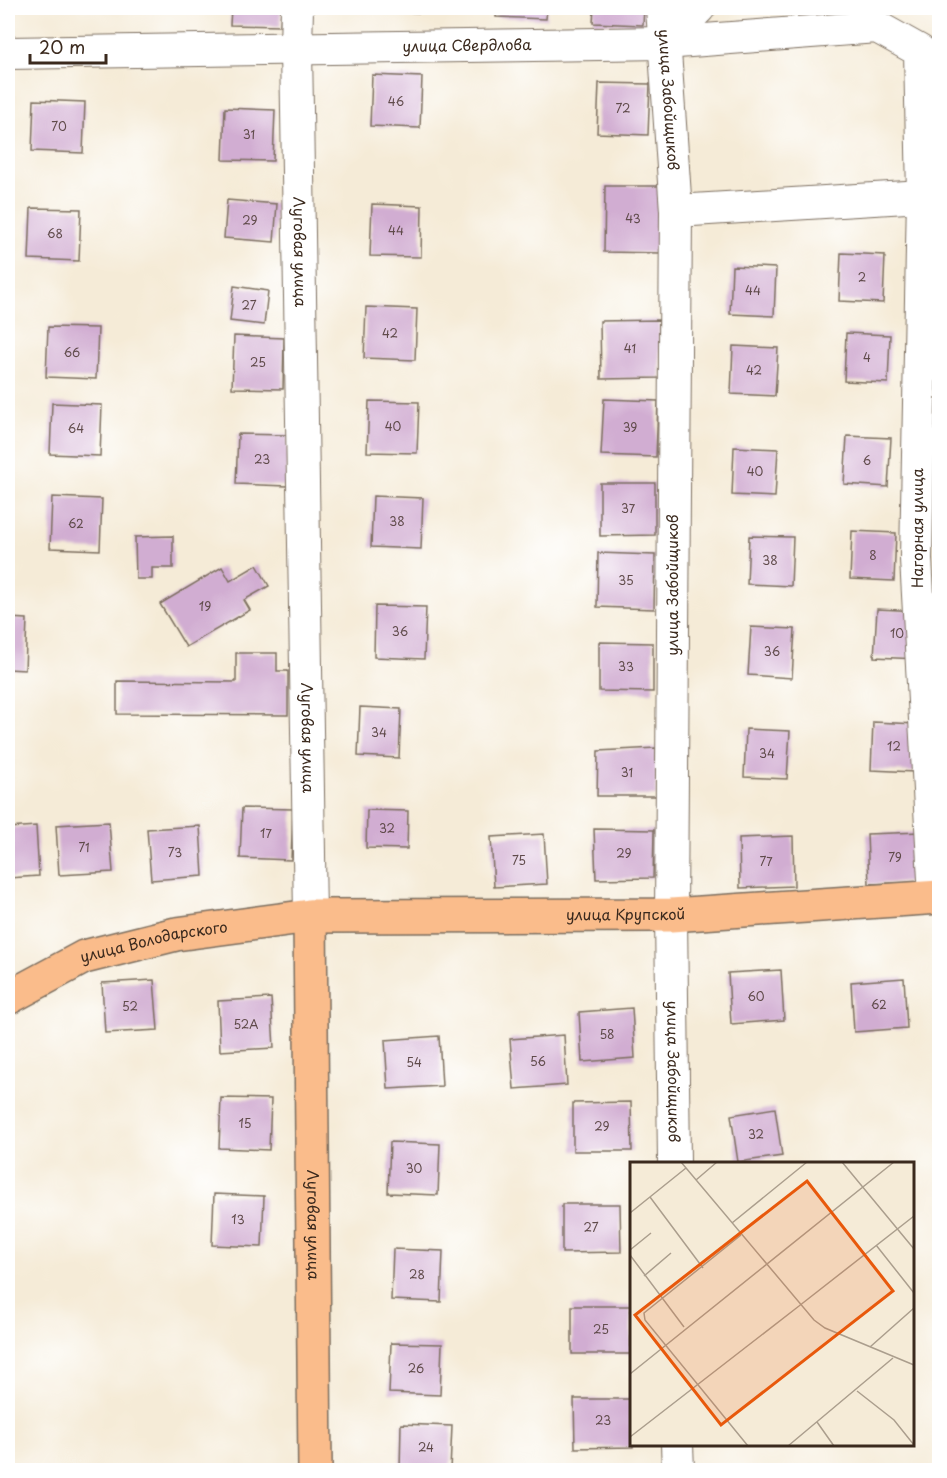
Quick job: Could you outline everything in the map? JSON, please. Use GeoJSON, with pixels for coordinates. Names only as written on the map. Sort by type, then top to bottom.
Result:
{"type":"FeatureCollection","features":[{"type":"Feature","properties":{"kind":"main road","name":"улица Крупской"},"geometry":{"type":"LineString","coordinates":[[310,916],[671,915],[937,897]]}},
{"type":"Feature","properties":{"kind":"main road","name":"улица Володарского"},"geometry":{"type":"LineString","coordinates":[[8,998],[84,957],[176,934],[310,916]]}},
{"type":"Feature","properties":{"kind":"main road","name":"Луговая улица"},"geometry":{"type":"LineString","coordinates":[[310,916],[315,1470]]}},
{"type":"Feature","properties":{"kind":"street","name":"Луговая улица"},"geometry":{"type":"LineString","coordinates":[[297,8],[310,916]]}},
{"type":"Feature","properties":{"kind":"street","name":"улица Забойщиков"},"geometry":{"type":"LineString","coordinates":[[662,8],[676,211],[671,915],[674,1162]]}},
{"type":"Feature","properties":{"kind":"street"},"geometry":{"type":"LineString","coordinates":[[663,43],[699,8]]}},
{"type":"Feature","properties":{"kind":"street","name":"улица Свердлова"},"geometry":{"type":"LineString","coordinates":[[8,53],[663,43],[877,27],[920,51]]}},
{"type":"Feature","properties":{"kind":"street","name":"Нагорная улица"},"geometry":{"type":"LineString","coordinates":[[920,51],[931,196],[928,559],[937,897]]}},
{"type":"Feature","properties":{"kind":"street"},"geometry":{"type":"LineString","coordinates":[[676,211],[931,196]]}},
{"type":"Feature","properties":{"kind":"street"},"geometry":{"type":"LineString","coordinates":[[677,1445],[678,1470]]}},
{"type":"Feature","properties":{"kind":"building"},"geometry":{"type":"Polygon","coordinates":[[[231,8],[281,8],[280,26],[230,25],[231,8]]]}},
{"type":"Feature","properties":{"kind":"building"},"geometry":{"type":"Polygon","coordinates":[[[375,8],[425,8],[425,13],[375,11],[375,8]]]}},
{"type":"Feature","properties":{"kind":"building"},"geometry":{"type":"Polygon","coordinates":[[[496,8],[547,8],[546,19],[496,17],[496,8]]]}},
{"type":"Feature","properties":{"kind":"building"},"geometry":{"type":"Polygon","coordinates":[[[594,8],[644,8],[643,25],[593,23],[594,8]]]}},
{"type":"Feature","properties":{"kind":"building"},"geometry":{"type":"Polygon","coordinates":[[[372,75],[422,77],[420,128],[370,126],[372,75]]]}},
{"type":"Feature","properties":{"kind":"building"},"geometry":{"type":"Polygon","coordinates":[[[599,83],[650,84],[648,135],[597,133],[599,83]]]}},
{"type":"Feature","properties":{"kind":"building"},"geometry":{"type":"Polygon","coordinates":[[[34,100],[85,102],[83,153],[32,151],[34,100]]]}},
{"type":"Feature","properties":{"kind":"building"},"geometry":{"type":"Polygon","coordinates":[[[225,108],[275,110],[273,161],[223,160],[225,108]]]}},
{"type":"Feature","properties":{"kind":"building"},"geometry":{"type":"Polygon","coordinates":[[[605,186],[661,186],[662,253],[604,252],[605,186]]]}},
{"type":"Feature","properties":{"kind":"building"},"geometry":{"type":"Polygon","coordinates":[[[227,200],[277,204],[274,242],[224,238],[227,200]]]}},
{"type":"Feature","properties":{"kind":"building"},"geometry":{"type":"Polygon","coordinates":[[[372,204],[422,206],[421,257],[370,256],[372,204]]]}},
{"type":"Feature","properties":{"kind":"building"},"geometry":{"type":"Polygon","coordinates":[[[31,208],[81,209],[79,261],[29,259],[31,208]]]}},
{"type":"Feature","properties":{"kind":"building"},"geometry":{"type":"Polygon","coordinates":[[[841,253],[885,255],[883,303],[839,301],[841,253]]]}},
{"type":"Feature","properties":{"kind":"building"},"geometry":{"type":"Polygon","coordinates":[[[732,266],[776,268],[774,316],[730,314],[732,266]]]}},
{"type":"Feature","properties":{"kind":"building"},"geometry":{"type":"Polygon","coordinates":[[[234,286],[268,291],[264,325],[230,321],[234,286]]]}},
{"type":"Feature","properties":{"kind":"building"},"geometry":{"type":"Polygon","coordinates":[[[366,307],[417,309],[415,360],[364,358],[366,307]]]}},
{"type":"Feature","properties":{"kind":"building"},"geometry":{"type":"Polygon","coordinates":[[[659,320],[660,378],[601,379],[600,321],[659,320]]]}},
{"type":"Feature","properties":{"kind":"building"},"geometry":{"type":"Polygon","coordinates":[[[48,327],[98,328],[96,379],[46,377],[48,327]]]}},
{"type":"Feature","properties":{"kind":"building"},"geometry":{"type":"Polygon","coordinates":[[[846,333],[890,335],[888,383],[844,381],[846,333]]]}},
{"type":"Feature","properties":{"kind":"building"},"geometry":{"type":"Polygon","coordinates":[[[234,336],[284,338],[283,389],[232,388],[234,336]]]}},
{"type":"Feature","properties":{"kind":"building"},"geometry":{"type":"Polygon","coordinates":[[[733,346],[778,348],[775,396],[731,394],[733,346]]]}},
{"type":"Feature","properties":{"kind":"building"},"geometry":{"type":"Polygon","coordinates":[[[604,399],[658,401],[656,457],[601,455],[604,399]]]}},
{"type":"Feature","properties":{"kind":"building"},"geometry":{"type":"Polygon","coordinates":[[[369,401],[419,402],[417,453],[367,452],[369,401]]]}},
{"type":"Feature","properties":{"kind":"building"},"geometry":{"type":"Polygon","coordinates":[[[52,403],[102,405],[100,456],[50,454],[52,403]]]}},
{"type":"Feature","properties":{"kind":"building"},"geometry":{"type":"Polygon","coordinates":[[[238,434],[288,435],[287,486],[236,484],[238,434]]]}},
{"type":"Feature","properties":{"kind":"building"},"geometry":{"type":"Polygon","coordinates":[[[847,436],[891,438],[888,487],[844,484],[847,436]]]}},
{"type":"Feature","properties":{"kind":"building"},"geometry":{"type":"Polygon","coordinates":[[[734,447],[778,449],[775,497],[732,495],[734,447]]]}},
{"type":"Feature","properties":{"kind":"building"},"geometry":{"type":"Polygon","coordinates":[[[600,483],[655,483],[655,535],[600,536],[600,483]]]}},
{"type":"Feature","properties":{"kind":"building"},"geometry":{"type":"Polygon","coordinates":[[[373,496],[423,498],[421,549],[371,547],[373,496]]]}},
{"type":"Feature","properties":{"kind":"building"},"geometry":{"type":"Polygon","coordinates":[[[52,497],[102,499],[100,550],[50,548],[52,497]]]}},
{"type":"Feature","properties":{"kind":"building"},"geometry":{"type":"Polygon","coordinates":[[[852,531],[896,533],[894,581],[850,579],[852,531]]]}},
{"type":"Feature","properties":{"kind":"building"},"geometry":{"type":"Polygon","coordinates":[[[173,536],[173,568],[152,568],[152,579],[136,579],[135,537],[173,536]]]}},
{"type":"Feature","properties":{"kind":"building"},"geometry":{"type":"Polygon","coordinates":[[[749,536],[793,537],[791,586],[747,584],[749,536]]]}},
{"type":"Feature","properties":{"kind":"building"},"geometry":{"type":"Polygon","coordinates":[[[598,553],[655,555],[654,609],[597,607],[598,553]]]}},
{"type":"Feature","properties":{"kind":"building"},"geometry":{"type":"Polygon","coordinates":[[[257,565],[269,586],[244,600],[250,610],[186,647],[160,604],[222,567],[230,581],[257,565]]]}},
{"type":"Feature","properties":{"kind":"building"},"geometry":{"type":"Polygon","coordinates":[[[375,606],[426,607],[424,659],[374,657],[375,606]]]}},
{"type":"Feature","properties":{"kind":"building"},"geometry":{"type":"Polygon","coordinates":[[[877,609],[920,611],[918,659],[874,657],[877,609]]]}},
{"type":"Feature","properties":{"kind":"building"},"geometry":{"type":"Polygon","coordinates":[[[8,618],[27,619],[25,670],[8,669],[8,618]]]}},
{"type":"Feature","properties":{"kind":"building"},"geometry":{"type":"Polygon","coordinates":[[[751,627],[795,629],[792,678],[748,675],[751,627]]]}},
{"type":"Feature","properties":{"kind":"building"},"geometry":{"type":"Polygon","coordinates":[[[599,642],[653,643],[653,692],[599,691],[599,642]]]}},
{"type":"Feature","properties":{"kind":"building"},"geometry":{"type":"Polygon","coordinates":[[[236,653],[277,653],[277,671],[288,671],[288,715],[117,714],[117,681],[236,682],[236,653]]]}},
{"type":"Feature","properties":{"kind":"building"},"geometry":{"type":"Polygon","coordinates":[[[360,707],[401,709],[399,758],[358,756],[360,707]]]}},
{"type":"Feature","properties":{"kind":"building"},"geometry":{"type":"Polygon","coordinates":[[[873,722],[917,724],[915,772],[871,770],[873,722]]]}},
{"type":"Feature","properties":{"kind":"building"},"geometry":{"type":"Polygon","coordinates":[[[746,729],[790,731],[787,779],[744,777],[746,729]]]}},
{"type":"Feature","properties":{"kind":"building"},"geometry":{"type":"Polygon","coordinates":[[[656,748],[656,796],[597,796],[598,751],[656,748]]]}},
{"type":"Feature","properties":{"kind":"building"},"geometry":{"type":"Polygon","coordinates":[[[242,808],[293,809],[291,860],[240,858],[242,808]]]}},
{"type":"Feature","properties":{"kind":"building"},"geometry":{"type":"Polygon","coordinates":[[[367,810],[408,811],[407,849],[366,848],[367,810]]]}},
{"type":"Feature","properties":{"kind":"building"},"geometry":{"type":"Polygon","coordinates":[[[109,822],[113,872],[59,875],[56,825],[109,822]]]}},
{"type":"Feature","properties":{"kind":"building"},"geometry":{"type":"Polygon","coordinates":[[[36,826],[39,876],[8,878],[8,828],[36,826]]]}},
{"type":"Feature","properties":{"kind":"building"},"geometry":{"type":"Polygon","coordinates":[[[200,826],[203,876],[151,880],[147,829],[200,826]]]}},
{"type":"Feature","properties":{"kind":"building"},"geometry":{"type":"Polygon","coordinates":[[[594,829],[654,830],[653,878],[596,879],[594,829]]]}},
{"type":"Feature","properties":{"kind":"building"},"geometry":{"type":"Polygon","coordinates":[[[921,832],[922,882],[869,884],[867,834],[921,832]]]}},
{"type":"Feature","properties":{"kind":"building"},"geometry":{"type":"Polygon","coordinates":[[[544,834],[547,884],[494,887],[491,837],[544,834]]]}},
{"type":"Feature","properties":{"kind":"building"},"geometry":{"type":"Polygon","coordinates":[[[793,836],[794,886],[740,888],[739,838],[793,836]]]}},
{"type":"Feature","properties":{"kind":"building"},"geometry":{"type":"Polygon","coordinates":[[[781,970],[784,1020],[731,1024],[728,973],[781,970]]]}},
{"type":"Feature","properties":{"kind":"building"},"geometry":{"type":"Polygon","coordinates":[[[904,978],[907,1028],[854,1032],[851,982],[904,978]]]}},
{"type":"Feature","properties":{"kind":"building"},"geometry":{"type":"Polygon","coordinates":[[[154,980],[158,1030],[105,1033],[102,983],[154,980]]]}},
{"type":"Feature","properties":{"kind":"building"},"geometry":{"type":"Polygon","coordinates":[[[271,998],[274,1048],[220,1051],[218,1001],[271,998]]]}},
{"type":"Feature","properties":{"kind":"building"},"geometry":{"type":"Polygon","coordinates":[[[632,1008],[635,1058],[582,1062],[579,1012],[632,1008]]]}},
{"type":"Feature","properties":{"kind":"building"},"geometry":{"type":"Polygon","coordinates":[[[564,1035],[567,1085],[514,1089],[510,1039],[564,1035]]]}},
{"type":"Feature","properties":{"kind":"building"},"geometry":{"type":"Polygon","coordinates":[[[439,1036],[442,1086],[388,1089],[385,1040],[439,1036]]]}},
{"type":"Feature","properties":{"kind":"building"},"geometry":{"type":"Polygon","coordinates":[[[221,1098],[271,1099],[269,1150],[219,1148],[221,1098]]]}},
{"type":"Feature","properties":{"kind":"building"},"geometry":{"type":"Polygon","coordinates":[[[631,1102],[632,1151],[573,1151],[573,1103],[631,1102]]]}},
{"type":"Feature","properties":{"kind":"building"},"geometry":{"type":"Polygon","coordinates":[[[775,1108],[782,1156],[738,1162],[731,1115],[775,1108]]]}},
{"type":"Feature","properties":{"kind":"building"},"geometry":{"type":"Polygon","coordinates":[[[390,1142],[440,1144],[438,1195],[388,1193],[390,1142]]]}},
{"type":"Feature","properties":{"kind":"building"},"geometry":{"type":"Polygon","coordinates":[[[214,1194],[264,1196],[262,1247],[212,1245],[214,1194]]]}},
{"type":"Feature","properties":{"kind":"building"},"geometry":{"type":"Polygon","coordinates":[[[562,1204],[620,1204],[621,1252],[562,1253],[562,1204]]]}},
{"type":"Feature","properties":{"kind":"building"},"geometry":{"type":"Polygon","coordinates":[[[393,1249],[443,1251],[441,1302],[391,1300],[393,1249]]]}},
{"type":"Feature","properties":{"kind":"building"},"geometry":{"type":"Polygon","coordinates":[[[572,1306],[630,1306],[630,1354],[572,1354],[572,1306]]]}},
{"type":"Feature","properties":{"kind":"building"},"geometry":{"type":"Polygon","coordinates":[[[391,1343],[442,1344],[440,1395],[389,1393],[391,1343]]]}},
{"type":"Feature","properties":{"kind":"building"},"geometry":{"type":"Polygon","coordinates":[[[574,1399],[630,1399],[630,1445],[633,1447],[575,1448],[574,1399]]]}},
{"type":"Feature","properties":{"kind":"building"},"geometry":{"type":"Polygon","coordinates":[[[401,1424],[452,1426],[450,1470],[400,1470],[401,1424]]]}}]}
